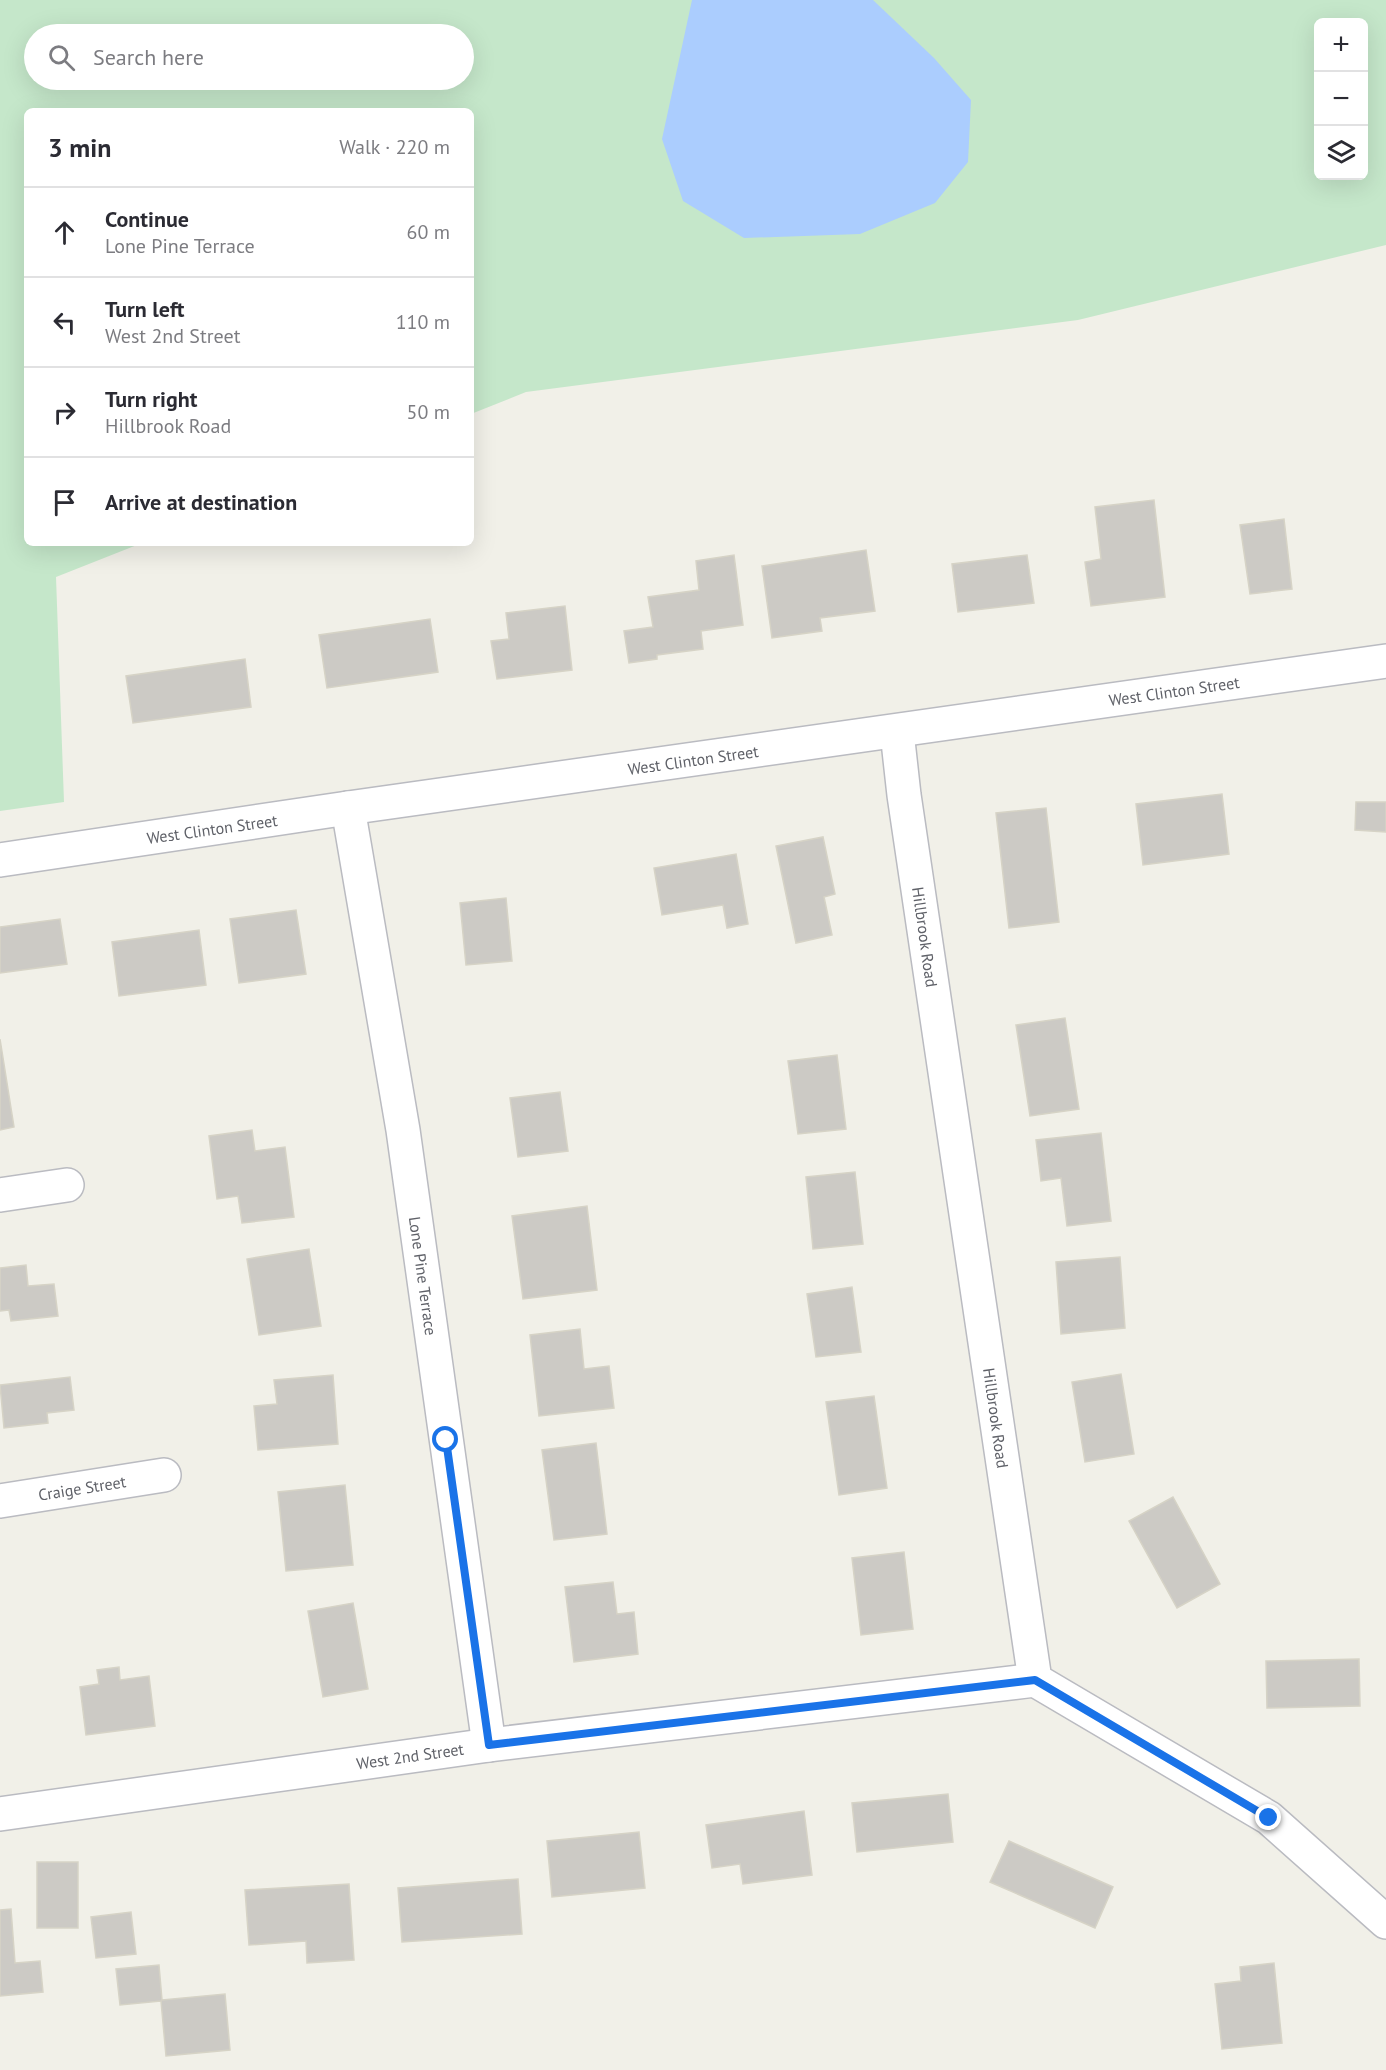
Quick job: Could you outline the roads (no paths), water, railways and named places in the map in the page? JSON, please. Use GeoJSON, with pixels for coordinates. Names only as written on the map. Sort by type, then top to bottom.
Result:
{"type":"FeatureCollection","features":[{"type":"Feature","properties":{"kind":"street","name":"West Clinton Street"},"geometry":{"type":"LineString","coordinates":[[0,860],[348,808],[1386,661]]}},
{"type":"Feature","properties":{"kind":"street","name":"Hillbrook Road"},"geometry":{"type":"LineString","coordinates":[[897,732],[906,807],[1035,1680]]}},
{"type":"Feature","properties":{"kind":"street","name":"Lone Pine Terrace"},"geometry":{"type":"LineString","coordinates":[[348,808],[403,1130],[489,1745]]}},
{"type":"Feature","properties":{"kind":"street"},"geometry":{"type":"LineString","coordinates":[[0,1195],[68,1185]]}},
{"type":"Feature","properties":{"kind":"street","name":"Craige Street"},"geometry":{"type":"LineString","coordinates":[[0,1501],[164,1475]]}},
{"type":"Feature","properties":{"kind":"street","name":"West 2nd Street"},"geometry":{"type":"LineString","coordinates":[[0,1814],[489,1745],[1035,1680]]}},
{"type":"Feature","properties":{"kind":"street"},"geometry":{"type":"LineString","coordinates":[[1035,1680],[1269,1818],[1386,1922]]}},
{"type":"Feature","properties":{"kind":"water"},"geometry":{"type":"Polygon","coordinates":[[[692,0],[873,0],[934,58],[971,100],[968,162],[935,203],[860,234],[744,238],[683,201],[662,139],[692,0]]]}}]}
